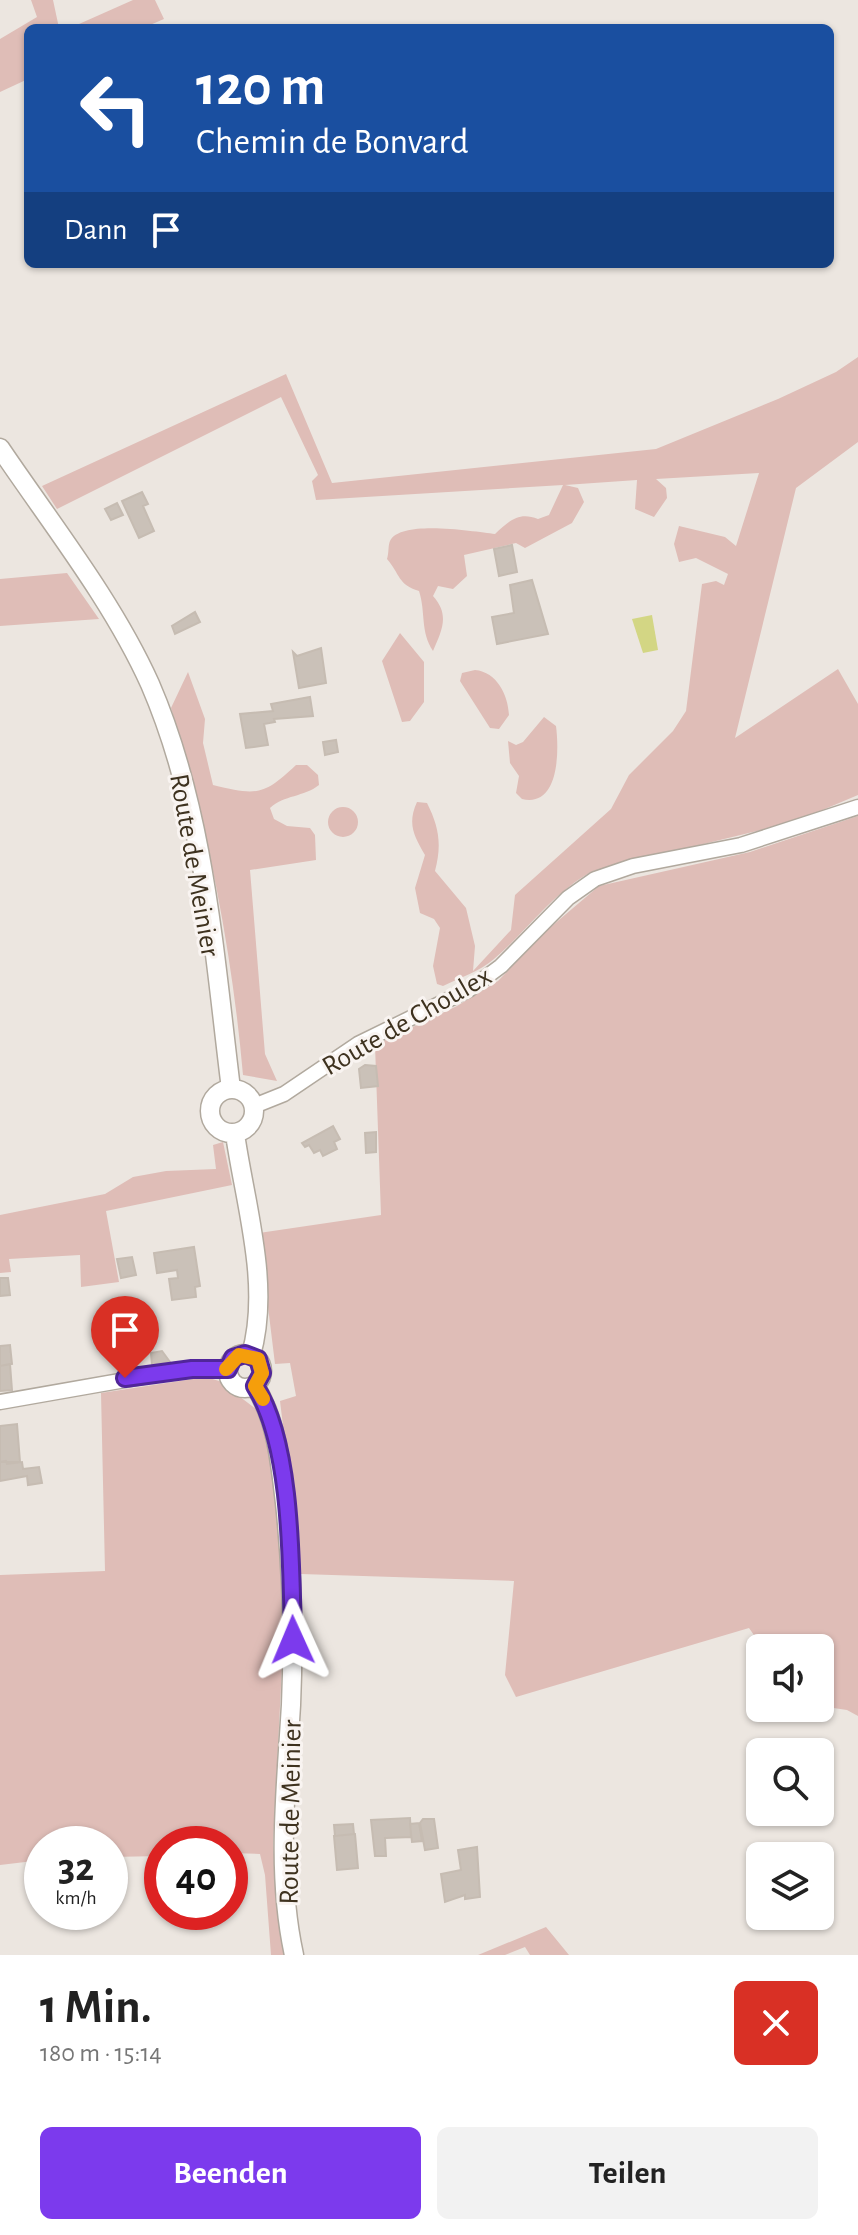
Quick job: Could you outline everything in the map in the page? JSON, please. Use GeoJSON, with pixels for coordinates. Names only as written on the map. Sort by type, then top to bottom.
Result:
{"type":"FeatureCollection","features":[{"type":"Feature","properties":{"kind":"street","name":"Route de Meinier"},"geometry":{"type":"LineString","coordinates":[[0,448],[107,606],[139,661],[162,715],[191,803],[231,1089]]}},
{"type":"Feature","properties":{"kind":"street","name":"Route de Choulex"},"geometry":{"type":"LineString","coordinates":[[254,1106],[284,1094],[358,1044],[470,989],[501,966],[568,898],[595,879],[633,866],[741,845],[858,807]]}},
{"type":"Feature","properties":{"kind":"street"},"geometry":{"type":"LineString","coordinates":[[231,1089],[245,1093],[254,1106],[253,1121],[235,1134],[219,1130],[210,1117],[216,1095],[231,1089]]}},
{"type":"Feature","properties":{"kind":"street"},"geometry":{"type":"LineString","coordinates":[[235,1134],[258,1297],[258,1325],[251,1355]]}},
{"type":"Feature","properties":{"kind":"street"},"geometry":{"type":"LineString","coordinates":[[251,1355],[262,1365],[260,1380],[247,1389],[233,1384],[228,1369],[233,1358],[251,1355]]}},
{"type":"Feature","properties":{"kind":"street"},"geometry":{"type":"LineString","coordinates":[[0,1402],[182,1370],[228,1369]]}},
{"type":"Feature","properties":{"kind":"street","name":"Route de Meinier"},"geometry":{"type":"LineString","coordinates":[[255,1386],[275,1429],[291,1575],[292,1655],[284,1818],[286,1901],[294,1955]]}},
{"type":"Feature","properties":{"kind":"shaded area"},"geometry":{"type":"Polygon","coordinates":[[[31,0],[53,0],[58,24],[25,24],[37,17],[31,0]]]}},
{"type":"Feature","properties":{"kind":"shaded area"},"geometry":{"type":"Polygon","coordinates":[[[133,0],[155,0],[164,19],[152,24],[79,24],[133,0]]]}},
{"type":"Feature","properties":{"kind":"shaded area"},"geometry":{"type":"Polygon","coordinates":[[[24,25],[24,81],[0,92],[0,39],[24,25]]]}},
{"type":"Feature","properties":{"kind":"shaded area"},"geometry":{"type":"Polygon","coordinates":[[[858,357],[858,442],[796,488],[735,738],[838,669],[858,704],[858,795],[794,822],[593,871],[565,890],[488,963],[470,974],[443,986],[437,984],[433,966],[440,928],[434,919],[420,913],[415,888],[425,855],[413,830],[412,817],[417,802],[427,803],[437,828],[439,844],[435,871],[466,908],[475,946],[473,971],[511,930],[515,895],[611,809],[629,775],[673,731],[686,711],[702,584],[716,581],[724,585],[728,574],[696,558],[679,562],[674,544],[679,526],[725,537],[736,546],[759,473],[656,479],[666,488],[667,498],[654,517],[635,509],[637,480],[565,485],[578,488],[584,502],[572,523],[525,548],[516,543],[464,555],[467,576],[453,589],[438,586],[433,596],[441,610],[443,623],[433,651],[426,636],[419,591],[403,582],[387,559],[390,541],[408,530],[423,529],[495,534],[520,517],[538,519],[549,515],[563,485],[316,500],[312,481],[318,475],[281,397],[57,509],[42,486],[286,374],[332,483],[656,449],[778,399],[836,372],[858,357]]]}},
{"type":"Feature","properties":{"kind":"shaded area"},"geometry":{"type":"Polygon","coordinates":[[[67,573],[99,619],[0,626],[0,579],[67,573]]]}},
{"type":"Feature","properties":{"kind":"shaded area"},"geometry":{"type":"Polygon","coordinates":[[[652,615],[658,650],[643,653],[632,619],[652,615]]]}},
{"type":"Feature","properties":{"kind":"shaded area"},"geometry":{"type":"Polygon","coordinates":[[[400,633],[424,662],[424,702],[410,721],[402,722],[382,661],[400,633]]]}},
{"type":"Feature","properties":{"kind":"shaded area"},"geometry":{"type":"Polygon","coordinates":[[[475,670],[489,675],[504,692],[509,715],[499,729],[490,728],[460,681],[462,673],[475,670]]]}},
{"type":"Feature","properties":{"kind":"shaded area"},"geometry":{"type":"Polygon","coordinates":[[[188,672],[205,719],[203,743],[213,785],[240,791],[259,790],[276,782],[296,765],[307,765],[318,775],[319,785],[270,808],[274,819],[287,826],[310,828],[315,835],[316,860],[250,870],[265,1054],[277,1081],[243,1075],[217,890],[171,708],[188,672]]]}},
{"type":"Feature","properties":{"kind":"shaded area"},"geometry":{"type":"Polygon","coordinates":[[[544,717],[556,726],[557,762],[554,774],[544,795],[522,799],[516,793],[519,776],[510,763],[508,741],[516,745],[523,742],[544,717]]]}},
{"type":"Feature","properties":{"kind":"shaded area"},"geometry":{"type":"Polygon","coordinates":[[[343,807],[354,811],[358,822],[354,833],[343,837],[332,833],[328,822],[332,811],[343,807]]]}},
{"type":"Feature","properties":{"kind":"shaded area"},"geometry":{"type":"Polygon","coordinates":[[[858,816],[858,1716],[834,1708],[834,1634],[753,1634],[749,1628],[516,1697],[505,1675],[514,1581],[301,1574],[280,1401],[296,1396],[290,1363],[275,1364],[259,1233],[381,1215],[375,1045],[457,1006],[498,981],[546,931],[599,886],[750,852],[858,816]]]}},
{"type":"Feature","properties":{"kind":"shaded area"},"geometry":{"type":"Polygon","coordinates":[[[223,1142],[232,1185],[106,1211],[119,1282],[81,1287],[80,1255],[9,1259],[11,1272],[0,1273],[0,1215],[105,1194],[133,1177],[166,1171],[216,1169],[213,1145],[223,1142]]]}},
{"type":"Feature","properties":{"kind":"shaded area"},"geometry":{"type":"Polygon","coordinates":[[[206,1377],[219,1381],[256,1409],[266,1431],[273,1472],[285,1607],[273,1845],[285,1955],[271,1955],[265,1875],[260,1854],[248,1854],[248,1826],[144,1826],[144,1856],[128,1857],[128,1826],[24,1826],[24,1862],[0,1865],[0,1575],[105,1571],[101,1393],[206,1377]]]}},
{"type":"Feature","properties":{"kind":"shaded area"},"geometry":{"type":"Polygon","coordinates":[[[546,1927],[569,1955],[530,1955],[525,1947],[505,1955],[478,1955],[546,1927]]]}},
{"type":"Feature","properties":{"kind":"building"},"geometry":{"type":"Polygon","coordinates":[[[142,492],[148,504],[143,506],[154,531],[139,538],[122,501],[142,492]]]}},
{"type":"Feature","properties":{"kind":"building"},"geometry":{"type":"Polygon","coordinates":[[[117,503],[123,515],[111,520],[105,509],[117,503]]]}},
{"type":"Feature","properties":{"kind":"building"},"geometry":{"type":"Polygon","coordinates":[[[512,545],[517,572],[499,576],[494,549],[512,545]]]}},
{"type":"Feature","properties":{"kind":"building"},"geometry":{"type":"Polygon","coordinates":[[[532,580],[548,634],[497,644],[492,617],[514,613],[510,585],[532,580]]]}},
{"type":"Feature","properties":{"kind":"building"},"geometry":{"type":"Polygon","coordinates":[[[195,612],[200,622],[175,634],[172,626],[195,612]]]}},
{"type":"Feature","properties":{"kind":"building"},"geometry":{"type":"Polygon","coordinates":[[[321,648],[326,683],[299,688],[293,652],[297,656],[321,648]]]}},
{"type":"Feature","properties":{"kind":"building"},"geometry":{"type":"Polygon","coordinates":[[[310,697],[313,716],[274,719],[275,722],[264,724],[268,745],[246,748],[240,714],[273,711],[271,704],[310,697]]]}},
{"type":"Feature","properties":{"kind":"building"},"geometry":{"type":"Polygon","coordinates":[[[336,740],[338,752],[325,755],[323,742],[336,740]]]}},
{"type":"Feature","properties":{"kind":"building"},"geometry":{"type":"Polygon","coordinates":[[[365,1065],[376,1066],[378,1086],[361,1088],[359,1069],[365,1065]]]}},
{"type":"Feature","properties":{"kind":"building"},"geometry":{"type":"Polygon","coordinates":[[[333,1126],[340,1139],[334,1142],[337,1149],[323,1156],[320,1150],[314,1153],[309,1145],[305,1147],[302,1143],[333,1126]]]}},
{"type":"Feature","properties":{"kind":"building"},"geometry":{"type":"Polygon","coordinates":[[[376,1132],[376,1152],[366,1153],[365,1133],[376,1132]]]}},
{"type":"Feature","properties":{"kind":"building"},"geometry":{"type":"Polygon","coordinates":[[[194,1247],[200,1286],[195,1287],[196,1297],[172,1300],[169,1279],[178,1278],[177,1270],[157,1273],[154,1253],[194,1247]]]}},
{"type":"Feature","properties":{"kind":"building"},"geometry":{"type":"Polygon","coordinates":[[[132,1257],[136,1275],[121,1278],[117,1259],[132,1257]]]}},
{"type":"Feature","properties":{"kind":"building"},"geometry":{"type":"Polygon","coordinates":[[[0,1278],[8,1278],[10,1295],[0,1296],[0,1278]]]}},
{"type":"Feature","properties":{"kind":"building"},"geometry":{"type":"Polygon","coordinates":[[[10,1345],[12,1364],[0,1366],[0,1346],[10,1345]]]}},
{"type":"Feature","properties":{"kind":"building"},"geometry":{"type":"Polygon","coordinates":[[[162,1351],[170,1362],[152,1365],[151,1353],[162,1351]]]}},
{"type":"Feature","properties":{"kind":"building"},"geometry":{"type":"Polygon","coordinates":[[[10,1364],[12,1390],[0,1391],[0,1366],[10,1364]]]}},
{"type":"Feature","properties":{"kind":"building"},"geometry":{"type":"Polygon","coordinates":[[[17,1424],[20,1462],[0,1462],[0,1426],[17,1424]]]}},
{"type":"Feature","properties":{"kind":"building"},"geometry":{"type":"Polygon","coordinates":[[[6,1461],[7,1464],[22,1462],[23,1469],[39,1467],[42,1483],[28,1485],[27,1476],[0,1481],[0,1462],[6,1461]]]}},
{"type":"Feature","properties":{"kind":"building"},"geometry":{"type":"Polygon","coordinates":[[[410,1818],[411,1837],[385,1838],[386,1856],[375,1856],[371,1820],[410,1818]]]}},
{"type":"Feature","properties":{"kind":"building"},"geometry":{"type":"Polygon","coordinates":[[[423,1819],[434,1819],[438,1848],[425,1850],[420,1823],[423,1819]]]}},
{"type":"Feature","properties":{"kind":"building"},"geometry":{"type":"Polygon","coordinates":[[[419,1823],[422,1841],[412,1842],[410,1824],[419,1823]]]}},
{"type":"Feature","properties":{"kind":"building"},"geometry":{"type":"Polygon","coordinates":[[[353,1824],[354,1834],[335,1836],[334,1825],[353,1824]]]}},
{"type":"Feature","properties":{"kind":"building"},"geometry":{"type":"Polygon","coordinates":[[[355,1834],[358,1868],[337,1870],[334,1836],[355,1834]]]}},
{"type":"Feature","properties":{"kind":"building"},"geometry":{"type":"Polygon","coordinates":[[[477,1847],[480,1897],[465,1899],[465,1895],[445,1902],[441,1874],[461,1870],[458,1850],[477,1847]]]}},
{"type":"Feature","properties":{"kind":"slow traffic"},"geometry":{"type":"LineString","coordinates":[[226,1369],[239,1355],[251,1355],[258,1359],[262,1373],[255,1386],[263,1399]]}},
{"type":"Feature","properties":{"kind":"route"},"geometry":{"type":"LineString","coordinates":[[125,1378],[192,1369],[228,1369],[233,1358],[245,1354],[258,1359],[262,1365],[260,1380],[255,1386],[267,1406],[275,1429],[291,1575],[293,1640]]}}]}
